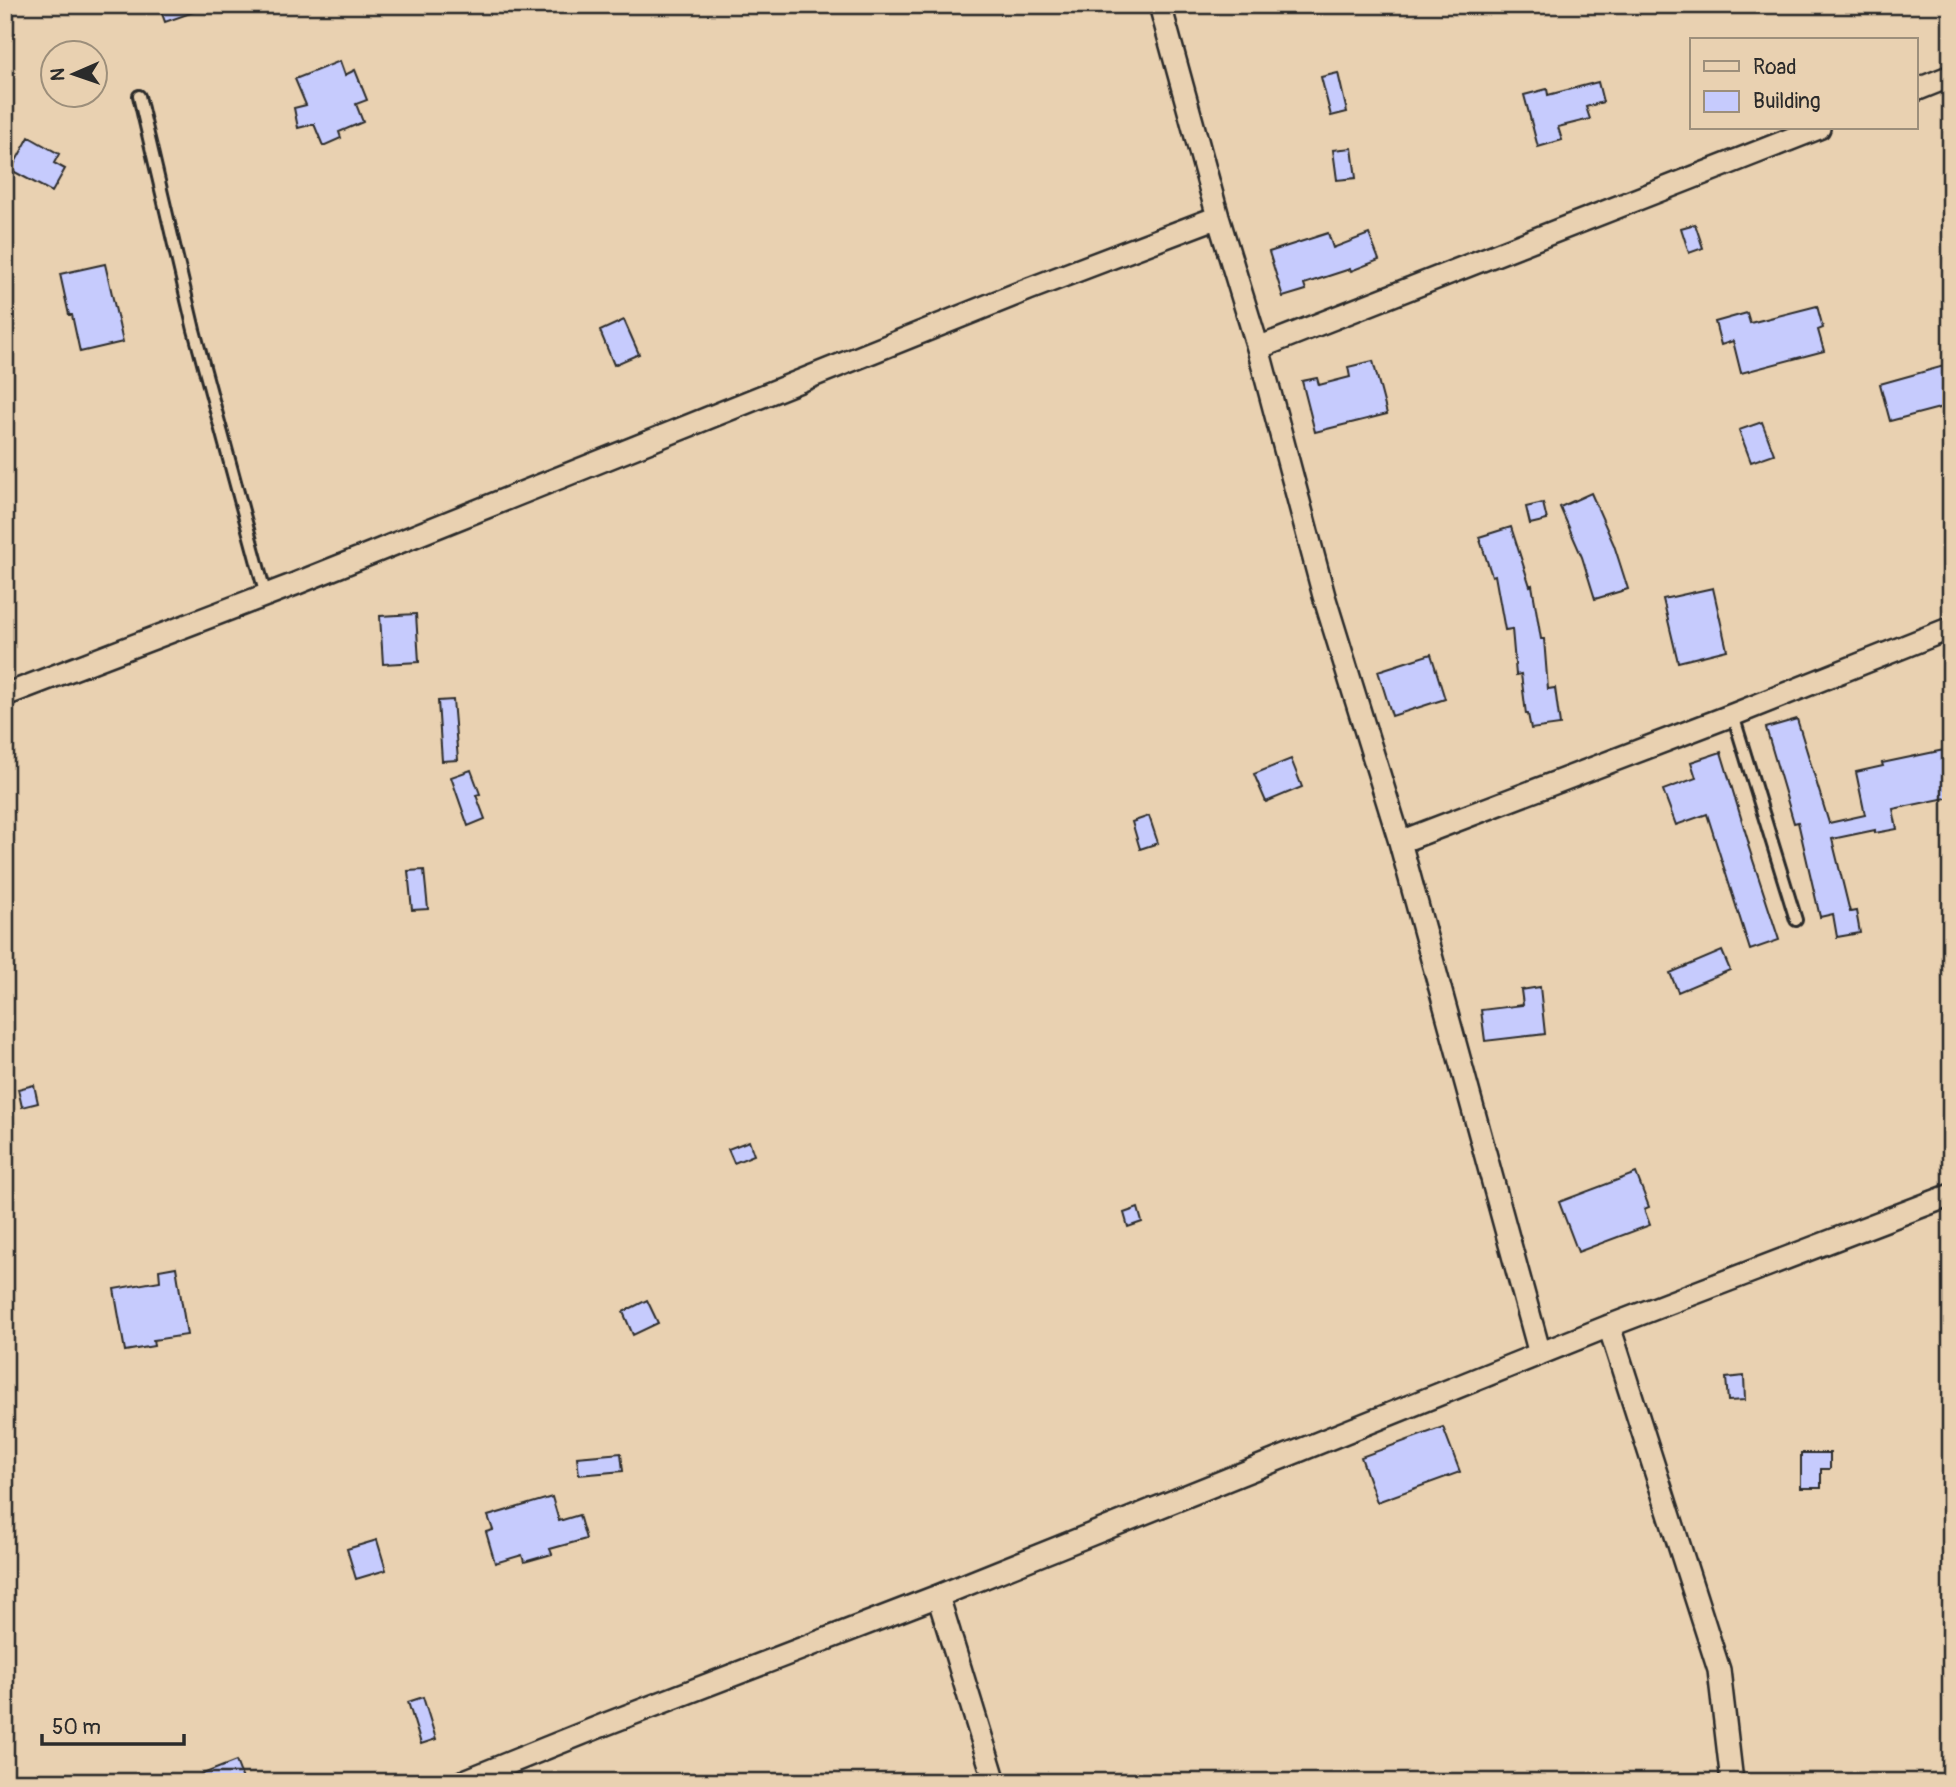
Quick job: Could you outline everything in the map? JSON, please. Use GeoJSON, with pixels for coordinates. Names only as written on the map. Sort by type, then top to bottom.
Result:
{"type":"FeatureCollection","features":[{"type":"Feature","properties":{"kind":"street"},"geometry":{"type":"LineString","coordinates":[[1160,5],[1218,217],[1258,348],[1324,596],[1400,842],[1540,1354]]}},
{"type":"Feature","properties":{"kind":"street"},"geometry":{"type":"LineString","coordinates":[[1918,89],[1951,76]]}},
{"type":"Feature","properties":{"kind":"street"},"geometry":{"type":"LineString","coordinates":[[1258,348],[1814,130]]}},
{"type":"Feature","properties":{"kind":"street"},"geometry":{"type":"LineString","coordinates":[[5,695],[266,596],[1028,289],[1218,217]]}},
{"type":"Feature","properties":{"kind":"street"},"geometry":{"type":"LineString","coordinates":[[1400,842],[1951,628]]}},
{"type":"Feature","properties":{"kind":"street"},"geometry":{"type":"LineString","coordinates":[[462,1782],[938,1596],[1609,1326],[1951,1195]]}},
{"type":"Feature","properties":{"kind":"street"},"geometry":{"type":"LineString","coordinates":[[1609,1326],[1719,1670],[1732,1782]]}},
{"type":"Feature","properties":{"kind":"street"},"geometry":{"type":"LineString","coordinates":[[938,1596],[995,1782]]}},
{"type":"Feature","properties":{"kind":"lane"},"geometry":{"type":"LineString","coordinates":[[139,96],[194,330],[266,596]]}},
{"type":"Feature","properties":{"kind":"lane"},"geometry":{"type":"LineString","coordinates":[[1735,714],[1736,725],[1796,920]]}},
{"type":"Feature","properties":{"kind":"building"},"geometry":{"type":"Polygon","coordinates":[[[159,5],[204,5],[205,8],[165,22],[159,5]]]}},
{"type":"Feature","properties":{"kind":"building"},"geometry":{"type":"Polygon","coordinates":[[[340,61],[345,75],[355,70],[367,100],[356,104],[363,122],[339,132],[341,138],[323,146],[314,124],[298,128],[294,108],[306,105],[295,79],[340,61]]]}},
{"type":"Feature","properties":{"kind":"building"},"geometry":{"type":"Polygon","coordinates":[[[1338,73],[1347,112],[1331,116],[1321,77],[1338,73]]]}},
{"type":"Feature","properties":{"kind":"building"},"geometry":{"type":"Polygon","coordinates":[[[1598,82],[1603,102],[1586,107],[1590,119],[1558,127],[1562,140],[1538,147],[1524,95],[1547,89],[1548,95],[1598,82]]]}},
{"type":"Feature","properties":{"kind":"building"},"geometry":{"type":"Polygon","coordinates":[[[29,137],[59,154],[54,163],[65,169],[52,192],[11,170],[29,137]]]}},
{"type":"Feature","properties":{"kind":"building"},"geometry":{"type":"Polygon","coordinates":[[[1352,148],[1356,178],[1337,180],[1333,150],[1352,148]]]}},
{"type":"Feature","properties":{"kind":"building"},"geometry":{"type":"Polygon","coordinates":[[[1695,224],[1703,248],[1689,253],[1681,228],[1695,224]]]}},
{"type":"Feature","properties":{"kind":"building"},"geometry":{"type":"Polygon","coordinates":[[[1328,233],[1333,248],[1369,234],[1379,260],[1304,284],[1306,290],[1283,297],[1269,252],[1328,233]]]}},
{"type":"Feature","properties":{"kind":"building"},"geometry":{"type":"Polygon","coordinates":[[[105,264],[123,342],[80,352],[60,274],[105,264]]]}},
{"type":"Feature","properties":{"kind":"building"},"geometry":{"type":"Polygon","coordinates":[[[1817,306],[1823,328],[1818,330],[1824,351],[1741,373],[1733,341],[1721,345],[1715,322],[1747,313],[1750,323],[1817,306]]]}},
{"type":"Feature","properties":{"kind":"building"},"geometry":{"type":"Polygon","coordinates":[[[624,320],[639,354],[614,365],[600,331],[624,320]]]}},
{"type":"Feature","properties":{"kind":"building"},"geometry":{"type":"Polygon","coordinates":[[[1373,361],[1387,414],[1315,432],[1302,381],[1317,378],[1319,385],[1350,377],[1348,367],[1373,361]]]}},
{"type":"Feature","properties":{"kind":"building"},"geometry":{"type":"Polygon","coordinates":[[[1951,364],[1951,405],[1890,421],[1880,384],[1951,364]]]}},
{"type":"Feature","properties":{"kind":"building"},"geometry":{"type":"Polygon","coordinates":[[[1762,422],[1774,454],[1751,462],[1739,430],[1762,422]]]}},
{"type":"Feature","properties":{"kind":"building"},"geometry":{"type":"Polygon","coordinates":[[[1591,493],[1614,545],[1628,589],[1595,599],[1582,557],[1560,507],[1591,493]]]}},
{"type":"Feature","properties":{"kind":"building"},"geometry":{"type":"Polygon","coordinates":[[[1543,503],[1547,520],[1530,524],[1526,507],[1543,503]]]}},
{"type":"Feature","properties":{"kind":"building"},"geometry":{"type":"Polygon","coordinates":[[[1511,527],[1530,586],[1532,585],[1541,639],[1544,639],[1548,689],[1555,688],[1560,725],[1531,729],[1526,714],[1521,674],[1516,675],[1512,629],[1505,630],[1495,575],[1492,576],[1479,537],[1511,527]]]}},
{"type":"Feature","properties":{"kind":"building"},"geometry":{"type":"Polygon","coordinates":[[[1713,588],[1727,650],[1678,662],[1663,599],[1713,588]]]}},
{"type":"Feature","properties":{"kind":"building"},"geometry":{"type":"Polygon","coordinates":[[[416,614],[419,662],[383,664],[380,616],[416,614]]]}},
{"type":"Feature","properties":{"kind":"building"},"geometry":{"type":"Polygon","coordinates":[[[1431,654],[1445,699],[1392,716],[1378,671],[1431,654]]]}},
{"type":"Feature","properties":{"kind":"building"},"geometry":{"type":"Polygon","coordinates":[[[453,700],[458,760],[442,761],[438,701],[453,700]]]}},
{"type":"Feature","properties":{"kind":"building"},"geometry":{"type":"Polygon","coordinates":[[[1797,719],[1829,823],[1865,815],[1856,772],[1883,766],[1882,763],[1944,750],[1951,797],[1893,809],[1897,829],[1875,833],[1875,830],[1832,839],[1850,912],[1856,911],[1860,933],[1837,937],[1833,914],[1820,917],[1798,822],[1794,823],[1766,728],[1797,719]]]}},
{"type":"Feature","properties":{"kind":"building"},"geometry":{"type":"Polygon","coordinates":[[[1721,752],[1779,940],[1750,950],[1707,814],[1676,825],[1663,790],[1696,778],[1691,762],[1721,752]]]}},
{"type":"Feature","properties":{"kind":"building"},"geometry":{"type":"Polygon","coordinates":[[[1291,759],[1302,787],[1266,802],[1254,774],[1291,759]]]}},
{"type":"Feature","properties":{"kind":"building"},"geometry":{"type":"Polygon","coordinates":[[[471,770],[485,819],[468,826],[451,777],[471,770]]]}},
{"type":"Feature","properties":{"kind":"building"},"geometry":{"type":"Polygon","coordinates":[[[1149,816],[1158,843],[1140,849],[1132,822],[1149,816]]]}},
{"type":"Feature","properties":{"kind":"building"},"geometry":{"type":"Polygon","coordinates":[[[424,870],[428,909],[412,910],[408,871],[424,870]]]}},
{"type":"Feature","properties":{"kind":"building"},"geometry":{"type":"Polygon","coordinates":[[[1722,951],[1730,970],[1678,992],[1670,973],[1722,951]]]}},
{"type":"Feature","properties":{"kind":"building"},"geometry":{"type":"Polygon","coordinates":[[[1540,987],[1545,1034],[1485,1041],[1481,1010],[1523,1005],[1521,990],[1540,987]]]}},
{"type":"Feature","properties":{"kind":"building"},"geometry":{"type":"Polygon","coordinates":[[[34,1085],[38,1103],[22,1107],[18,1089],[34,1085]]]}},
{"type":"Feature","properties":{"kind":"building"},"geometry":{"type":"Polygon","coordinates":[[[749,1141],[754,1155],[734,1163],[728,1149],[749,1141]]]}},
{"type":"Feature","properties":{"kind":"building"},"geometry":{"type":"Polygon","coordinates":[[[1636,1173],[1649,1207],[1644,1209],[1650,1225],[1578,1252],[1559,1202],[1636,1173]]]}},
{"type":"Feature","properties":{"kind":"building"},"geometry":{"type":"Polygon","coordinates":[[[1138,1208],[1142,1222],[1128,1227],[1124,1213],[1138,1208]]]}},
{"type":"Feature","properties":{"kind":"building"},"geometry":{"type":"Polygon","coordinates":[[[176,1267],[187,1335],[153,1340],[154,1346],[125,1351],[114,1289],[160,1281],[159,1270],[176,1267]]]}},
{"type":"Feature","properties":{"kind":"building"},"geometry":{"type":"Polygon","coordinates":[[[647,1300],[658,1323],[633,1335],[623,1312],[647,1300]]]}},
{"type":"Feature","properties":{"kind":"building"},"geometry":{"type":"Polygon","coordinates":[[[1744,1376],[1745,1400],[1728,1401],[1726,1378],[1744,1376]]]}},
{"type":"Feature","properties":{"kind":"building"},"geometry":{"type":"Polygon","coordinates":[[[1443,1427],[1460,1472],[1377,1502],[1361,1457],[1443,1427]]]}},
{"type":"Feature","properties":{"kind":"building"},"geometry":{"type":"Polygon","coordinates":[[[621,1453],[623,1471],[579,1475],[577,1457],[621,1453]]]}},
{"type":"Feature","properties":{"kind":"building"},"geometry":{"type":"Polygon","coordinates":[[[1801,1453],[1830,1453],[1830,1469],[1821,1469],[1821,1488],[1801,1488],[1801,1453]]]}},
{"type":"Feature","properties":{"kind":"building"},"geometry":{"type":"Polygon","coordinates":[[[552,1497],[559,1521],[579,1515],[586,1539],[550,1549],[552,1554],[524,1562],[522,1555],[495,1563],[486,1532],[493,1530],[488,1516],[552,1497]]]}},
{"type":"Feature","properties":{"kind":"building"},"geometry":{"type":"Polygon","coordinates":[[[377,1540],[386,1570],[356,1579],[347,1549],[377,1540]]]}},
{"type":"Feature","properties":{"kind":"building"},"geometry":{"type":"Polygon","coordinates":[[[423,1697],[436,1739],[421,1744],[408,1702],[423,1697]]]}},
{"type":"Feature","properties":{"kind":"building"},"geometry":{"type":"Polygon","coordinates":[[[236,1761],[244,1782],[185,1782],[185,1781],[236,1761]]]}}]}
